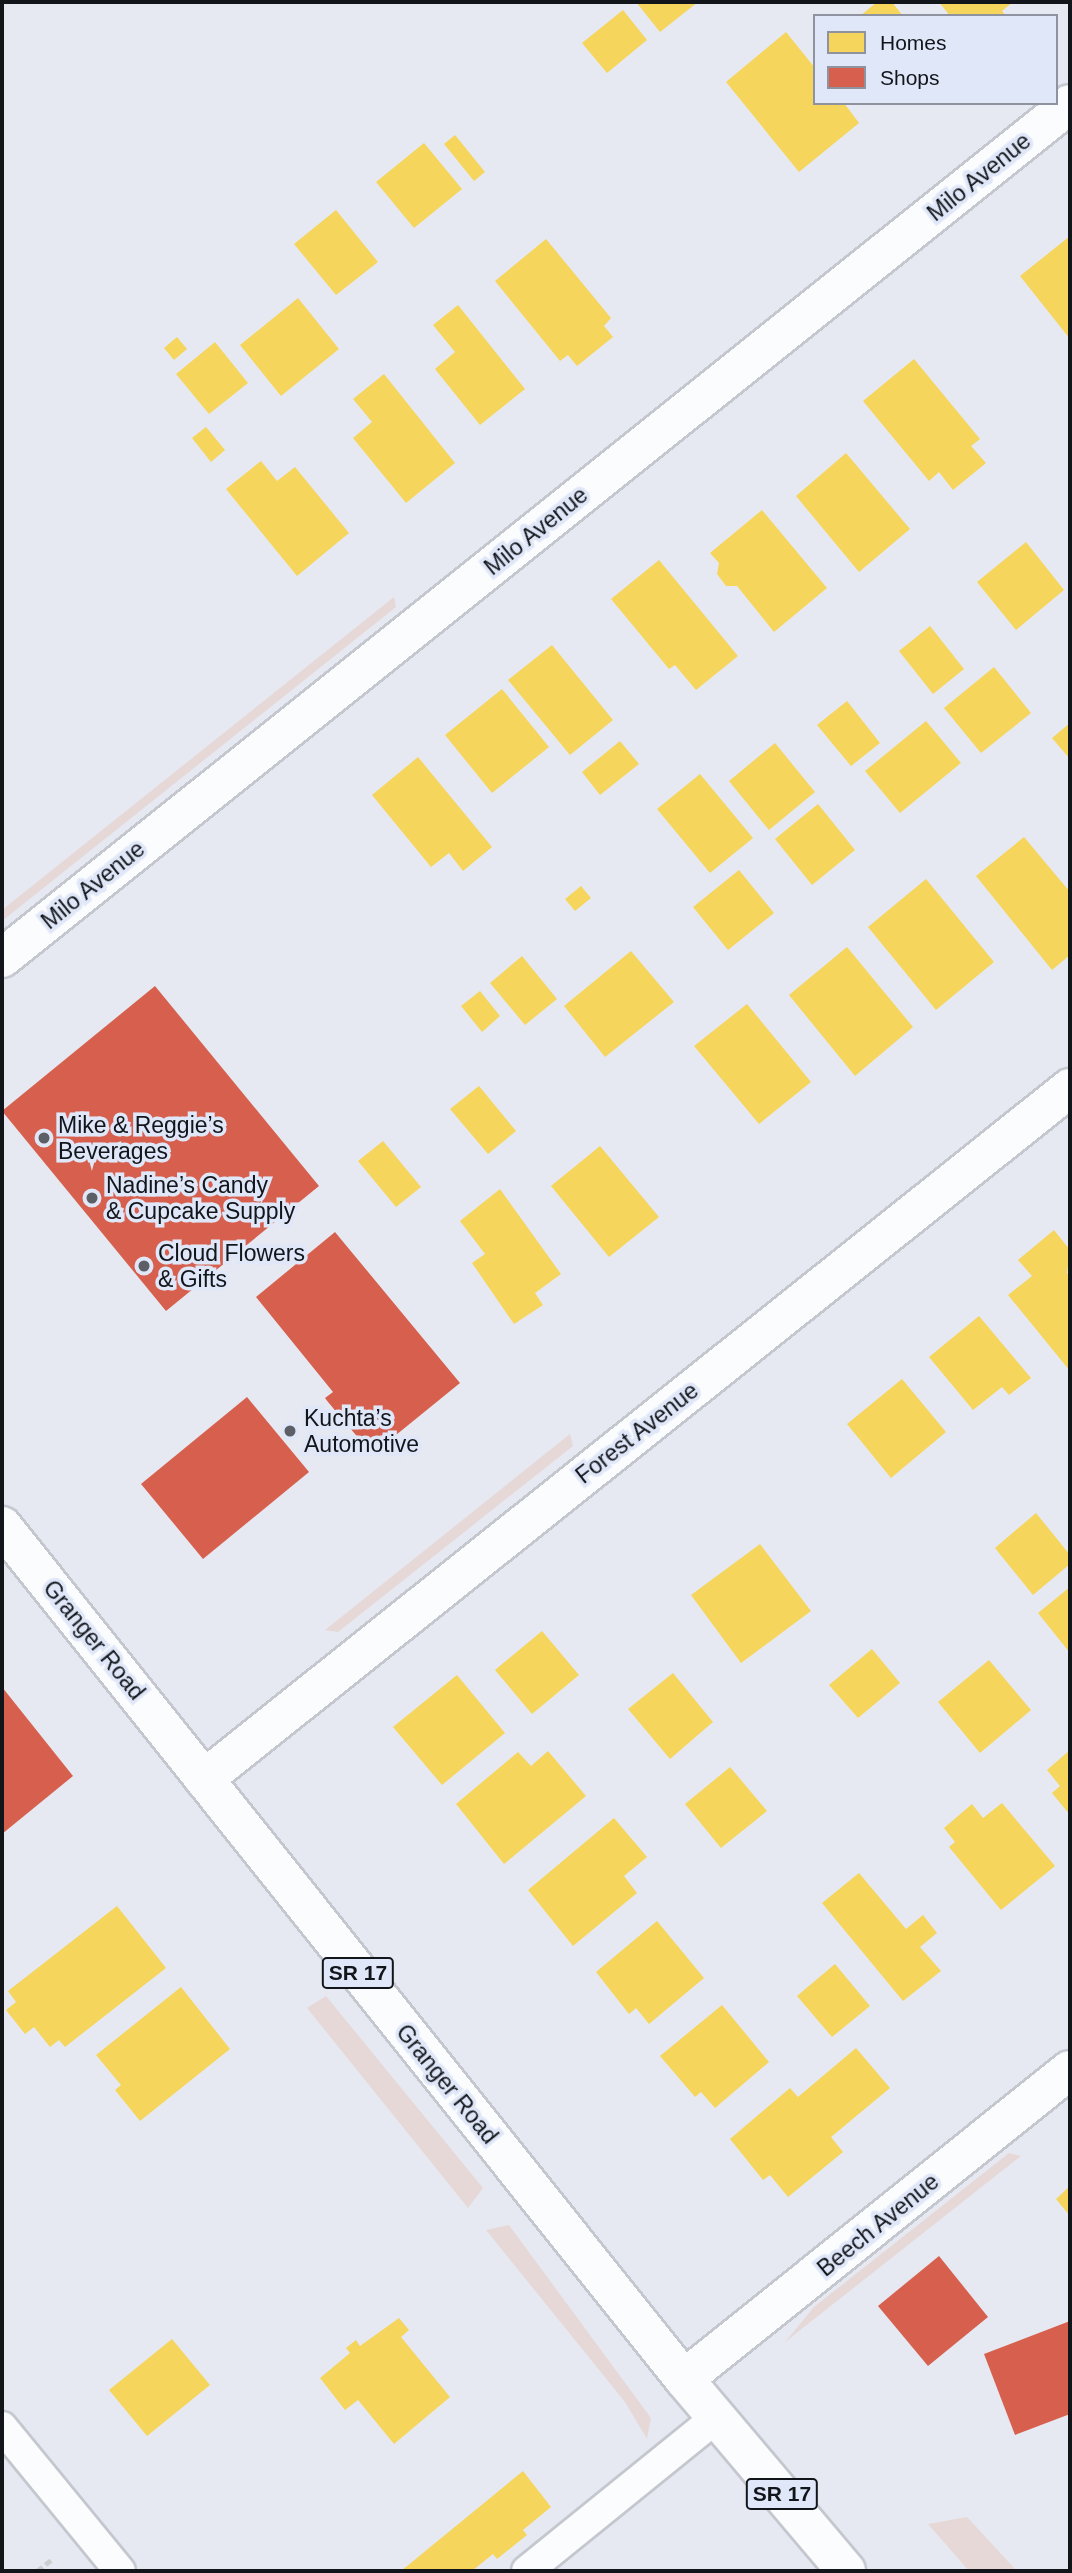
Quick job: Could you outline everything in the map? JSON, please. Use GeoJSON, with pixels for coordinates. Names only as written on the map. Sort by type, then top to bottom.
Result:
{"type":"FeatureCollection","features":[{"type":"Feature","properties":{"kind":"street","name":"Milo Avenue"},"geometry":{"type":"LineString","coordinates":[[2,958],[1070,104]]}},
{"type":"Feature","properties":{"kind":"street","name":"Forest Avenue"},"geometry":{"type":"LineString","coordinates":[[204,1779],[1070,1088]]}},
{"type":"Feature","properties":{"kind":"street","name":"Granger Road"},"geometry":{"type":"LineString","coordinates":[[2,1527],[684,2379],[846,2571]]}},
{"type":"Feature","properties":{"kind":"street","name":"Beech Avenue"},"geometry":{"type":"LineString","coordinates":[[684,2379],[1070,2070]]}},
{"type":"Feature","properties":{"kind":"lane"},"geometry":{"type":"LineString","coordinates":[[527,2571],[716,2418]]}},
{"type":"Feature","properties":{"kind":"lane"},"geometry":{"type":"LineString","coordinates":[[2,2427],[120,2571]]}},
{"type":"Feature","properties":{"kind":"shaded area"},"geometry":{"type":"Polygon","coordinates":[[[394,597],[396,607],[2,921],[2,910],[394,597]]]}},
{"type":"Feature","properties":{"kind":"shaded area"},"geometry":{"type":"Polygon","coordinates":[[[570,1434],[573,1446],[338,1632],[325,1630],[570,1434]]]}},
{"type":"Feature","properties":{"kind":"shaded area"},"geometry":{"type":"Polygon","coordinates":[[[326,1996],[483,2188],[468,2208],[307,2008],[326,1996]]]}},
{"type":"Feature","properties":{"kind":"shaded area"},"geometry":{"type":"Polygon","coordinates":[[[1009,2153],[1021,2156],[785,2342],[814,2307],[1009,2153]]]}},
{"type":"Feature","properties":{"kind":"shaded area"},"geometry":{"type":"Polygon","coordinates":[[[509,2225],[651,2418],[647,2439],[625,2402],[486,2230],[509,2225]]]}},
{"type":"Feature","properties":{"kind":"shaded area"},"geometry":{"type":"Polygon","coordinates":[[[967,2517],[1017,2571],[969,2571],[928,2524],[967,2517]]]}},
{"type":"Feature","properties":{"kind":"building: Homes"},"geometry":{"type":"Polygon","coordinates":[[[636,2],[698,2],[660,32],[636,2]]]}},
{"type":"Feature","properties":{"kind":"building: Homes"},"geometry":{"type":"Polygon","coordinates":[[[877,2],[892,2],[901,14],[862,14],[877,2]]]}},
{"type":"Feature","properties":{"kind":"building: Homes"},"geometry":{"type":"Polygon","coordinates":[[[939,2],[1013,2],[1002,11],[1004,14],[948,14],[939,2]]]}},
{"type":"Feature","properties":{"kind":"building: Homes"},"geometry":{"type":"Polygon","coordinates":[[[623,10],[647,40],[607,73],[582,43],[623,10]]]}},
{"type":"Feature","properties":{"kind":"building: Homes"},"geometry":{"type":"Polygon","coordinates":[[[786,32],[813,66],[813,105],[846,105],[859,123],[799,172],[726,82],[786,32]]]}},
{"type":"Feature","properties":{"kind":"building: Homes"},"geometry":{"type":"Polygon","coordinates":[[[455,135],[485,172],[474,181],[444,144],[455,135]]]}},
{"type":"Feature","properties":{"kind":"building: Homes"},"geometry":{"type":"Polygon","coordinates":[[[424,143],[462,189],[414,228],[376,182],[424,143]]]}},
{"type":"Feature","properties":{"kind":"building: Homes"},"geometry":{"type":"Polygon","coordinates":[[[336,210],[378,262],[336,295],[294,244],[336,210]]]}},
{"type":"Feature","properties":{"kind":"building: Homes"},"geometry":{"type":"Polygon","coordinates":[[[1070,236],[1070,339],[1020,276],[1070,236]]]}},
{"type":"Feature","properties":{"kind":"building: Homes"},"geometry":{"type":"Polygon","coordinates":[[[546,239],[611,318],[604,326],[613,337],[577,366],[568,355],[560,361],[495,281],[546,239]]]}},
{"type":"Feature","properties":{"kind":"building: Homes"},"geometry":{"type":"Polygon","coordinates":[[[298,298],[339,349],[281,396],[240,345],[298,298]]]}},
{"type":"Feature","properties":{"kind":"building: Homes"},"geometry":{"type":"Polygon","coordinates":[[[458,305],[525,389],[480,425],[435,369],[455,352],[433,325],[458,305]]]}},
{"type":"Feature","properties":{"kind":"building: Homes"},"geometry":{"type":"Polygon","coordinates":[[[177,337],[187,349],[174,360],[164,348],[177,337]]]}},
{"type":"Feature","properties":{"kind":"building: Homes"},"geometry":{"type":"Polygon","coordinates":[[[215,342],[248,383],[209,414],[176,374],[215,342]]]}},
{"type":"Feature","properties":{"kind":"building: Homes"},"geometry":{"type":"Polygon","coordinates":[[[914,359],[980,439],[971,446],[986,463],[953,490],[939,472],[929,481],[863,401],[914,359]]]}},
{"type":"Feature","properties":{"kind":"building: Homes"},"geometry":{"type":"Polygon","coordinates":[[[384,374],[455,463],[406,503],[353,438],[372,422],[353,399],[384,374]]]}},
{"type":"Feature","properties":{"kind":"building: Homes"},"geometry":{"type":"Polygon","coordinates":[[[206,427],[225,450],[211,462],[192,438],[206,427]]]}},
{"type":"Feature","properties":{"kind":"building: Homes"},"geometry":{"type":"Polygon","coordinates":[[[846,453],[910,529],[859,572],[796,496],[846,453]]]}},
{"type":"Feature","properties":{"kind":"building: Homes"},"geometry":{"type":"Polygon","coordinates":[[[261,461],[277,481],[295,467],[349,533],[297,576],[226,489],[261,461]]]}},
{"type":"Feature","properties":{"kind":"building: Homes"},"geometry":{"type":"Polygon","coordinates":[[[762,510],[827,588],[774,632],[737,586],[726,586],[717,574],[719,563],[710,553],[762,510]]]}},
{"type":"Feature","properties":{"kind":"building: Homes"},"geometry":{"type":"Polygon","coordinates":[[[1026,542],[1064,590],[1016,630],[977,582],[1026,542]]]}},
{"type":"Feature","properties":{"kind":"building: Homes"},"geometry":{"type":"Polygon","coordinates":[[[659,560],[738,656],[696,690],[675,665],[669,669],[611,599],[659,560]]]}},
{"type":"Feature","properties":{"kind":"building: Homes"},"geometry":{"type":"Polygon","coordinates":[[[930,626],[964,669],[933,694],[899,651],[930,626]]]}},
{"type":"Feature","properties":{"kind":"building: Homes"},"geometry":{"type":"Polygon","coordinates":[[[552,645],[613,720],[570,755],[508,680],[552,645]]]}},
{"type":"Feature","properties":{"kind":"building: Homes"},"geometry":{"type":"Polygon","coordinates":[[[994,667],[1031,713],[981,753],[944,708],[994,667]]]}},
{"type":"Feature","properties":{"kind":"building: Homes"},"geometry":{"type":"Polygon","coordinates":[[[502,689],[549,747],[492,793],[445,735],[502,689]]]}},
{"type":"Feature","properties":{"kind":"building: Homes"},"geometry":{"type":"Polygon","coordinates":[[[847,701],[880,743],[851,766],[817,725],[847,701]]]}},
{"type":"Feature","properties":{"kind":"building: Homes"},"geometry":{"type":"Polygon","coordinates":[[[926,721],[961,763],[900,813],[865,771],[926,721]]]}},
{"type":"Feature","properties":{"kind":"building: Homes"},"geometry":{"type":"Polygon","coordinates":[[[1070,723],[1070,759],[1052,738],[1070,723]]]}},
{"type":"Feature","properties":{"kind":"building: Homes"},"geometry":{"type":"Polygon","coordinates":[[[620,741],[639,764],[600,795],[582,772],[620,741]]]}},
{"type":"Feature","properties":{"kind":"building: Homes"},"geometry":{"type":"Polygon","coordinates":[[[775,743],[815,792],[769,830],[729,781],[775,743]]]}},
{"type":"Feature","properties":{"kind":"building: Homes"},"geometry":{"type":"Polygon","coordinates":[[[418,757],[492,847],[463,871],[449,853],[431,867],[372,795],[418,757]]]}},
{"type":"Feature","properties":{"kind":"building: Homes"},"geometry":{"type":"Polygon","coordinates":[[[700,774],[753,838],[710,873],[657,809],[700,774]]]}},
{"type":"Feature","properties":{"kind":"building: Homes"},"geometry":{"type":"Polygon","coordinates":[[[818,804],[855,850],[812,885],[775,839],[818,804]]]}},
{"type":"Feature","properties":{"kind":"building: Homes"},"geometry":{"type":"Polygon","coordinates":[[[1024,837],[1070,892],[1070,955],[1052,970],[976,876],[1024,837]]]}},
{"type":"Feature","properties":{"kind":"building: Homes"},"geometry":{"type":"Polygon","coordinates":[[[739,870],[774,913],[728,950],[693,907],[739,870]]]}},
{"type":"Feature","properties":{"kind":"building: Homes"},"geometry":{"type":"Polygon","coordinates":[[[926,879],[994,962],[936,1010],[868,927],[926,879]]]}},
{"type":"Feature","properties":{"kind":"building: Homes"},"geometry":{"type":"Polygon","coordinates":[[[581,886],[591,898],[575,911],[565,899],[581,886]]]}},
{"type":"Feature","properties":{"kind":"building: Homes"},"geometry":{"type":"Polygon","coordinates":[[[847,947],[913,1027],[855,1076],[789,995],[847,947]]]}},
{"type":"Feature","properties":{"kind":"building: Homes"},"geometry":{"type":"Polygon","coordinates":[[[631,951],[674,1002],[605,1057],[564,1006],[631,951]]]}},
{"type":"Feature","properties":{"kind":"building: Homes"},"geometry":{"type":"Polygon","coordinates":[[[522,956],[557,999],[525,1025],[490,983],[522,956]]]}},
{"type":"Feature","properties":{"kind":"building: Homes"},"geometry":{"type":"Polygon","coordinates":[[[480,991],[500,1016],[482,1032],[461,1006],[480,991]]]}},
{"type":"Feature","properties":{"kind":"building: Homes"},"geometry":{"type":"Polygon","coordinates":[[[747,1004],[811,1082],[759,1124],[694,1046],[747,1004]]]}},
{"type":"Feature","properties":{"kind":"building: Homes"},"geometry":{"type":"Polygon","coordinates":[[[479,1086],[516,1131],[488,1154],[450,1109],[479,1086]]]}},
{"type":"Feature","properties":{"kind":"building: Homes"},"geometry":{"type":"Polygon","coordinates":[[[383,1141],[421,1187],[396,1207],[358,1161],[383,1141]]]}},
{"type":"Feature","properties":{"kind":"building: Homes"},"geometry":{"type":"Polygon","coordinates":[[[600,1146],[659,1217],[609,1257],[551,1186],[600,1146]]]}},
{"type":"Feature","properties":{"kind":"building: Homes"},"geometry":{"type":"Polygon","coordinates":[[[500,1189],[561,1274],[535,1293],[543,1305],[514,1324],[472,1263],[485,1254],[460,1221],[500,1189]]]}},
{"type":"Feature","properties":{"kind":"building: Homes"},"geometry":{"type":"Polygon","coordinates":[[[1054,1230],[1070,1250],[1067,1273],[1070,1277],[1070,1371],[1008,1295],[1032,1276],[1018,1260],[1054,1230]]]}},
{"type":"Feature","properties":{"kind":"building: Homes"},"geometry":{"type":"Polygon","coordinates":[[[979,1316],[1031,1378],[1009,1395],[1002,1387],[973,1410],[929,1357],[979,1316]]]}},
{"type":"Feature","properties":{"kind":"building: Homes"},"geometry":{"type":"Polygon","coordinates":[[[902,1379],[946,1432],[891,1478],[847,1424],[902,1379]]]}},
{"type":"Feature","properties":{"kind":"building: Homes"},"geometry":{"type":"Polygon","coordinates":[[[1036,1513],[1070,1555],[1070,1564],[1033,1595],[995,1548],[1036,1513]]]}},
{"type":"Feature","properties":{"kind":"building: Homes"},"geometry":{"type":"Polygon","coordinates":[[[760,1544],[811,1611],[741,1663],[691,1595],[760,1544]]]}},
{"type":"Feature","properties":{"kind":"building: Homes"},"geometry":{"type":"Polygon","coordinates":[[[1070,1587],[1070,1653],[1038,1613],[1070,1587]]]}},
{"type":"Feature","properties":{"kind":"building: Homes"},"geometry":{"type":"Polygon","coordinates":[[[542,1631],[579,1675],[532,1714],[495,1670],[542,1631]]]}},
{"type":"Feature","properties":{"kind":"building: Homes"},"geometry":{"type":"Polygon","coordinates":[[[872,1649],[900,1683],[858,1718],[829,1685],[872,1649]]]}},
{"type":"Feature","properties":{"kind":"building: Homes"},"geometry":{"type":"Polygon","coordinates":[[[989,1660],[1031,1710],[980,1753],[938,1702],[989,1660]]]}},
{"type":"Feature","properties":{"kind":"building: Homes"},"geometry":{"type":"Polygon","coordinates":[[[673,1673],[713,1722],[670,1759],[628,1709],[673,1673]]]}},
{"type":"Feature","properties":{"kind":"building: Homes"},"geometry":{"type":"Polygon","coordinates":[[[457,1675],[505,1733],[442,1785],[393,1727],[457,1675]]]}},
{"type":"Feature","properties":{"kind":"building: Homes"},"geometry":{"type":"Polygon","coordinates":[[[1070,1750],[1070,1815],[1052,1793],[1060,1786],[1047,1770],[1070,1750]]]}},
{"type":"Feature","properties":{"kind":"building: Homes"},"geometry":{"type":"Polygon","coordinates":[[[548,1751],[586,1796],[504,1864],[456,1804],[518,1752],[531,1766],[548,1751]]]}},
{"type":"Feature","properties":{"kind":"building: Homes"},"geometry":{"type":"Polygon","coordinates":[[[730,1767],[767,1811],[721,1848],[685,1804],[730,1767]]]}},
{"type":"Feature","properties":{"kind":"building: Homes"},"geometry":{"type":"Polygon","coordinates":[[[1002,1803],[1055,1866],[1001,1910],[949,1847],[955,1842],[944,1828],[972,1804],[983,1818],[1002,1803]]]}},
{"type":"Feature","properties":{"kind":"building: Homes"},"geometry":{"type":"Polygon","coordinates":[[[614,1818],[647,1857],[624,1876],[637,1893],[573,1946],[528,1890],[614,1818]]]}},
{"type":"Feature","properties":{"kind":"building: Homes"},"geometry":{"type":"Polygon","coordinates":[[[859,1873],[906,1929],[923,1915],[937,1933],[920,1947],[941,1971],[903,2001],[822,1903],[859,1873]]]}},
{"type":"Feature","properties":{"kind":"building: Homes"},"geometry":{"type":"Polygon","coordinates":[[[117,1906],[166,1968],[65,2047],[59,2040],[50,2047],[34,2027],[25,2034],[6,2010],[16,2002],[8,1991],[117,1906]]]}},
{"type":"Feature","properties":{"kind":"building: Homes"},"geometry":{"type":"Polygon","coordinates":[[[657,1921],[704,1978],[649,2024],[636,2008],[629,2014],[596,1972],[657,1921]]]}},
{"type":"Feature","properties":{"kind":"building: Homes"},"geometry":{"type":"Polygon","coordinates":[[[835,1964],[870,2006],[832,2037],[797,1996],[835,1964]]]}},
{"type":"Feature","properties":{"kind":"building: Homes"},"geometry":{"type":"Polygon","coordinates":[[[181,1987],[230,2049],[140,2121],[115,2090],[121,2085],[96,2055],[181,1987]]]}},
{"type":"Feature","properties":{"kind":"building: Homes"},"geometry":{"type":"Polygon","coordinates":[[[722,2005],[769,2062],[715,2108],[701,2092],[695,2097],[660,2056],[722,2005]]]}},
{"type":"Feature","properties":{"kind":"building: Homes"},"geometry":{"type":"Polygon","coordinates":[[[856,2048],[890,2088],[831,2137],[843,2152],[788,2197],[770,2175],[763,2180],[730,2139],[790,2088],[798,2097],[856,2048]]]}},
{"type":"Feature","properties":{"kind":"building: Homes"},"geometry":{"type":"Polygon","coordinates":[[[1070,2186],[1070,2216],[1056,2199],[1070,2186]]]}},
{"type":"Feature","properties":{"kind":"building: Homes"},"geometry":{"type":"Polygon","coordinates":[[[399,2318],[409,2330],[401,2337],[450,2397],[394,2444],[358,2400],[345,2410],[320,2378],[350,2353],[346,2348],[356,2340],[360,2346],[399,2318]]]}},
{"type":"Feature","properties":{"kind":"building: Homes"},"geometry":{"type":"Polygon","coordinates":[[[172,2339],[210,2385],[147,2436],[109,2390],[172,2339]]]}},
{"type":"Feature","properties":{"kind":"building: Homes"},"geometry":{"type":"Polygon","coordinates":[[[523,2471],[551,2507],[523,2530],[527,2535],[497,2559],[493,2554],[472,2571],[401,2571],[523,2471]]]}},
{"type":"Feature","properties":{"kind":"building: Shops"},"geometry":{"type":"Polygon","coordinates":[[[155,986],[319,1186],[166,1311],[2,1111],[155,986]]]}},
{"type":"Feature","properties":{"kind":"building: Shops"},"geometry":{"type":"Polygon","coordinates":[[[335,1232],[460,1383],[380,1448],[374,1441],[366,1447],[328,1402],[325,1398],[333,1392],[256,1297],[335,1232]]]}},
{"type":"Feature","properties":{"kind":"building: Shops"},"geometry":{"type":"Polygon","coordinates":[[[247,1397],[309,1472],[203,1559],[141,1484],[247,1397]]]}},
{"type":"Feature","properties":{"kind":"building: Shops"},"geometry":{"type":"Polygon","coordinates":[[[2,1687],[73,1776],[2,1834],[2,1687]]]}},
{"type":"Feature","properties":{"kind":"building: Shops"},"geometry":{"type":"Polygon","coordinates":[[[939,2256],[988,2317],[928,2366],[878,2306],[939,2256]]]}},
{"type":"Feature","properties":{"kind":"building: Shops"},"geometry":{"type":"Polygon","coordinates":[[[1070,2321],[1070,2414],[1015,2435],[984,2354],[1070,2321]]]}},
{"type":"Feature","properties":{"kind":"place","name":"Mike & Reggie’s Beverages"},"geometry":{"type":"Point","coordinates":[44,1138]}},
{"type":"Feature","properties":{"kind":"place","name":"Nadine’s Candy & Cupcake Supply"},"geometry":{"type":"Point","coordinates":[92,1198]}},
{"type":"Feature","properties":{"kind":"place","name":"Cloud Flowers & Gifts"},"geometry":{"type":"Point","coordinates":[144,1266]}},
{"type":"Feature","properties":{"kind":"place","name":"Kuchta’s Automotive"},"geometry":{"type":"Point","coordinates":[290,1431]}}]}
